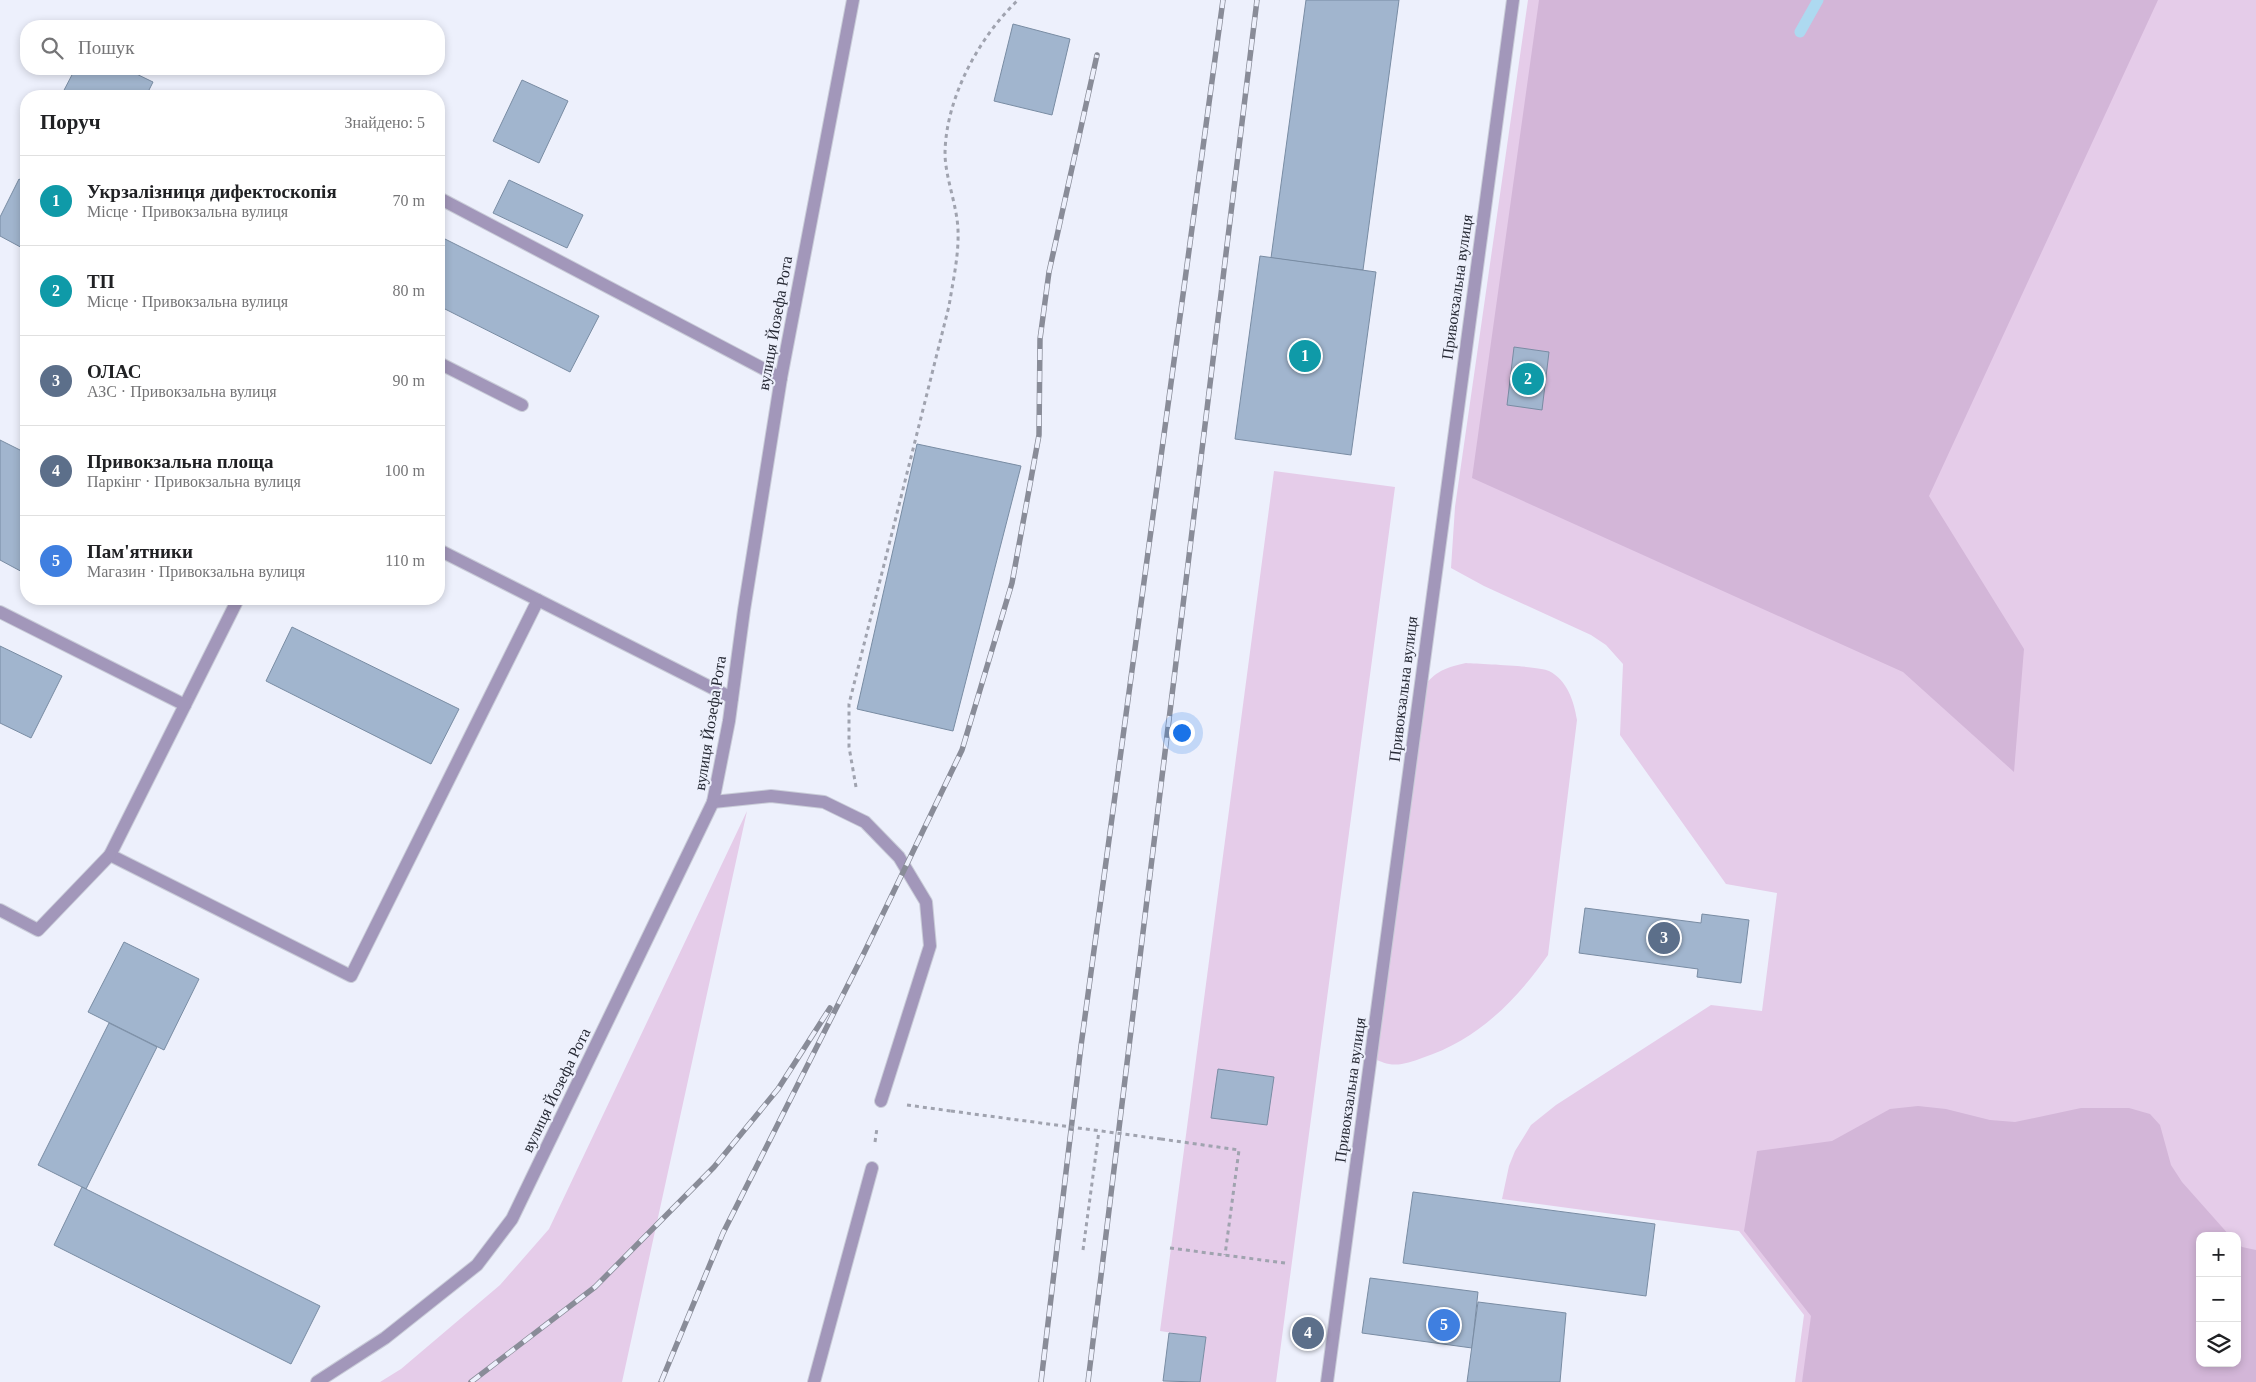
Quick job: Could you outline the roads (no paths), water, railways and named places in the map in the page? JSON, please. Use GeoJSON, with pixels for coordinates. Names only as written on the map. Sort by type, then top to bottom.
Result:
{"type":"FeatureCollection","features":[{"type":"Feature","properties":{"kind":"street","name":"вулиця Йозефа Рота"},"geometry":{"type":"LineString","coordinates":[[317,1382],[384,1338],[477,1265],[512,1219],[713,802],[732,698],[781,378],[853,0]]}},
{"type":"Feature","properties":{"kind":"street","name":"Привокзальна вулиця"},"geometry":{"type":"LineString","coordinates":[[1327,1382],[1513,0]]}},
{"type":"Feature","properties":{"kind":"street"},"geometry":{"type":"LineString","coordinates":[[445,201],[781,378]]}},
{"type":"Feature","properties":{"kind":"street"},"geometry":{"type":"LineString","coordinates":[[445,366],[522,405]]}},
{"type":"Feature","properties":{"kind":"street"},"geometry":{"type":"LineString","coordinates":[[445,553],[732,698]]}},
{"type":"Feature","properties":{"kind":"street"},"geometry":{"type":"LineString","coordinates":[[110,855],[351,976],[538,600]]}},
{"type":"Feature","properties":{"kind":"street"},"geometry":{"type":"LineString","coordinates":[[0,910],[38,930],[110,855],[235,605]]}},
{"type":"Feature","properties":{"kind":"street"},"geometry":{"type":"LineString","coordinates":[[0,612],[185,705]]}},
{"type":"Feature","properties":{"kind":"street"},"geometry":{"type":"LineString","coordinates":[[713,802],[771,796],[824,802],[865,822],[899,857],[926,902],[930,946],[881,1101]]}},
{"type":"Feature","properties":{"kind":"street"},"geometry":{"type":"LineString","coordinates":[[814,1382],[872,1168]]}},
{"type":"Feature","properties":{"kind":"waterway"},"geometry":{"type":"LineString","coordinates":[[1800,32],[1818,0]]}},
{"type":"Feature","properties":{"kind":"railway"},"geometry":{"type":"LineString","coordinates":[[1041,1382],[1081,1046],[1223,0]]}},
{"type":"Feature","properties":{"kind":"railway"},"geometry":{"type":"LineString","coordinates":[[1088,1382],[1257,0]]}},
{"type":"Feature","properties":{"kind":"railway"},"geometry":{"type":"LineString","coordinates":[[661,1382],[723,1233],[864,953],[962,750],[1012,583],[1039,435],[1040,339],[1049,272],[1097,55]]}},
{"type":"Feature","properties":{"kind":"railway"},"geometry":{"type":"LineString","coordinates":[[471,1382],[595,1287],[714,1167],[778,1089],[830,1008]]}},
{"type":"Feature","properties":{"kind":"place","name":"Укрзалізниця дифектоскопія"},"geometry":{"type":"Point","coordinates":[1305,356]}},
{"type":"Feature","properties":{"kind":"place","name":"ТП"},"geometry":{"type":"Point","coordinates":[1528,379]}},
{"type":"Feature","properties":{"kind":"place","name":"ОЛАС"},"geometry":{"type":"Point","coordinates":[1664,938]}},
{"type":"Feature","properties":{"kind":"place","name":"Пам'ятники"},"geometry":{"type":"Point","coordinates":[1444,1325]}},
{"type":"Feature","properties":{"kind":"place","name":"Привокзальна площа"},"geometry":{"type":"Point","coordinates":[1308,1333]}}]}
